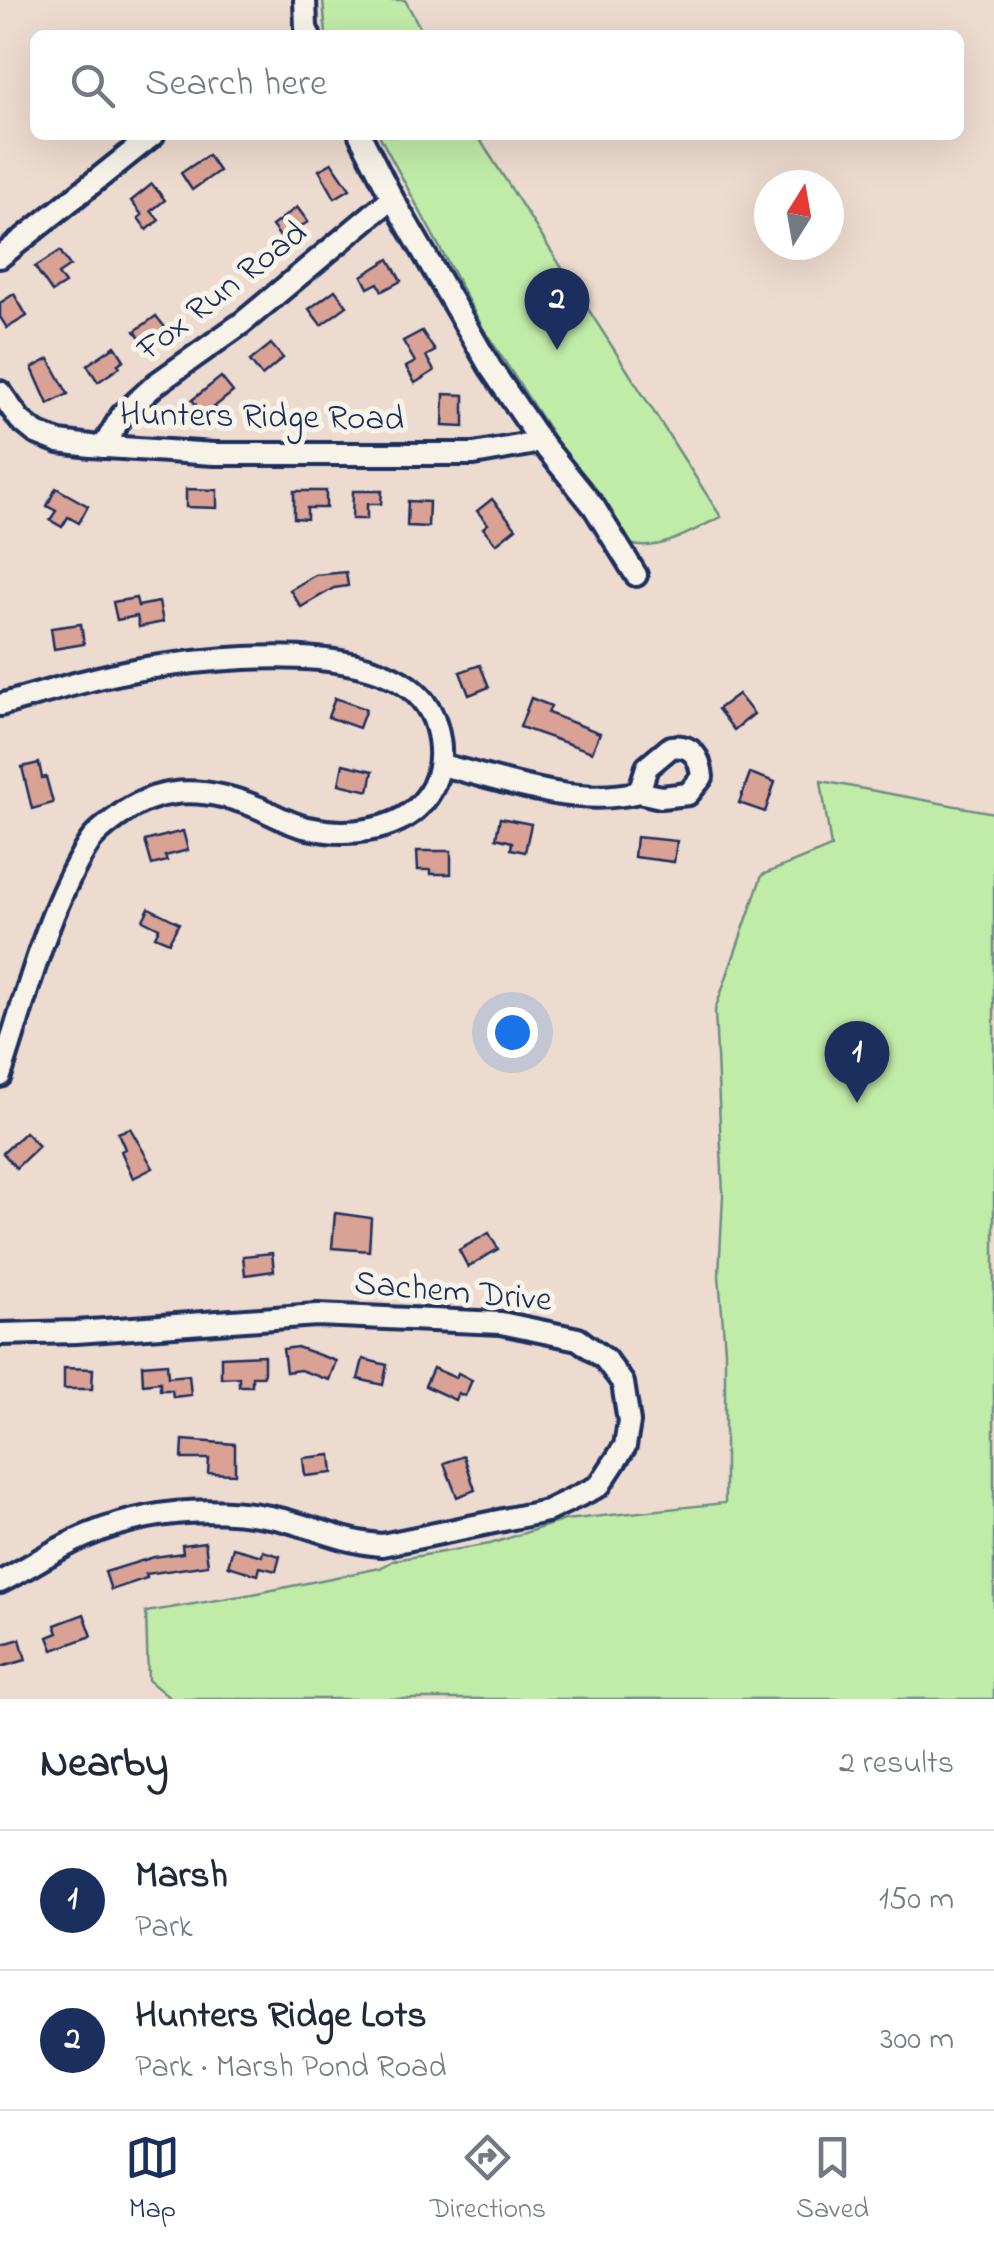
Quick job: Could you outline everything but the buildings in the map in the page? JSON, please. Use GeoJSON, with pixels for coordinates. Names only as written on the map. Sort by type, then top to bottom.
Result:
{"type":"FeatureCollection","features":[{"type":"Feature","properties":{"kind":"street"},"geometry":{"type":"LineString","coordinates":[[301,30],[306,0]]}},
{"type":"Feature","properties":{"kind":"street"},"geometry":{"type":"LineString","coordinates":[[0,257],[146,140]]}},
{"type":"Feature","properties":{"kind":"street"},"geometry":{"type":"LineString","coordinates":[[363,140],[490,366],[542,442],[594,507],[636,575]]}},
{"type":"Feature","properties":{"kind":"street","name":"Fox Run Road"},"geometry":{"type":"LineString","coordinates":[[104,447],[122,415],[156,384],[242,323],[392,198]]}},
{"type":"Feature","properties":{"kind":"street","name":"Hunters Ridge Road"},"geometry":{"type":"LineString","coordinates":[[0,392],[20,420],[36,433],[60,442],[104,447],[214,454],[474,454],[542,442]]}},
{"type":"Feature","properties":{"kind":"street"},"geometry":{"type":"LineString","coordinates":[[0,704],[166,665],[242,659],[346,662],[373,668],[407,684],[433,716],[441,742],[441,765],[424,802],[411,813],[370,830],[305,828],[232,799],[188,791],[159,794],[128,810],[91,840],[62,893],[0,1076]]}},
{"type":"Feature","properties":{"kind":"street"},"geometry":{"type":"LineString","coordinates":[[441,765],[585,797],[638,792]]}},
{"type":"Feature","properties":{"kind":"street","name":"Sachem Drive"},"geometry":{"type":"LineString","coordinates":[[0,1334],[316,1314],[526,1327],[578,1339],[605,1359],[624,1383],[628,1422],[624,1446],[599,1486],[547,1511],[382,1545],[358,1544],[274,1518],[178,1511],[139,1518],[88,1535],[0,1582]]}},
{"type":"Feature","properties":{"kind":"green space"},"geometry":{"type":"Polygon","coordinates":[[[323,0],[405,0],[421,30],[326,30],[323,0]]]}},
{"type":"Feature","properties":{"kind":"green space"},"geometry":{"type":"Polygon","coordinates":[[[382,140],[480,140],[721,517],[657,545],[632,545],[620,539],[483,328],[382,140]]]}},
{"type":"Feature","properties":{"kind":"green space"},"geometry":{"type":"Polygon","coordinates":[[[821,781],[994,813],[994,1699],[171,1699],[148,1680],[146,1612],[253,1594],[380,1568],[395,1560],[490,1544],[565,1520],[725,1503],[725,1350],[719,1276],[723,1195],[715,1010],[762,875],[831,847],[821,781]]]}},
{"type":"Feature","properties":{"kind":"place","name":"Hunters Ridge Lots"},"geometry":{"type":"Point","coordinates":[557,350]}},
{"type":"Feature","properties":{"kind":"place","name":"Marsh"},"geometry":{"type":"Point","coordinates":[857,1103]}}]}
